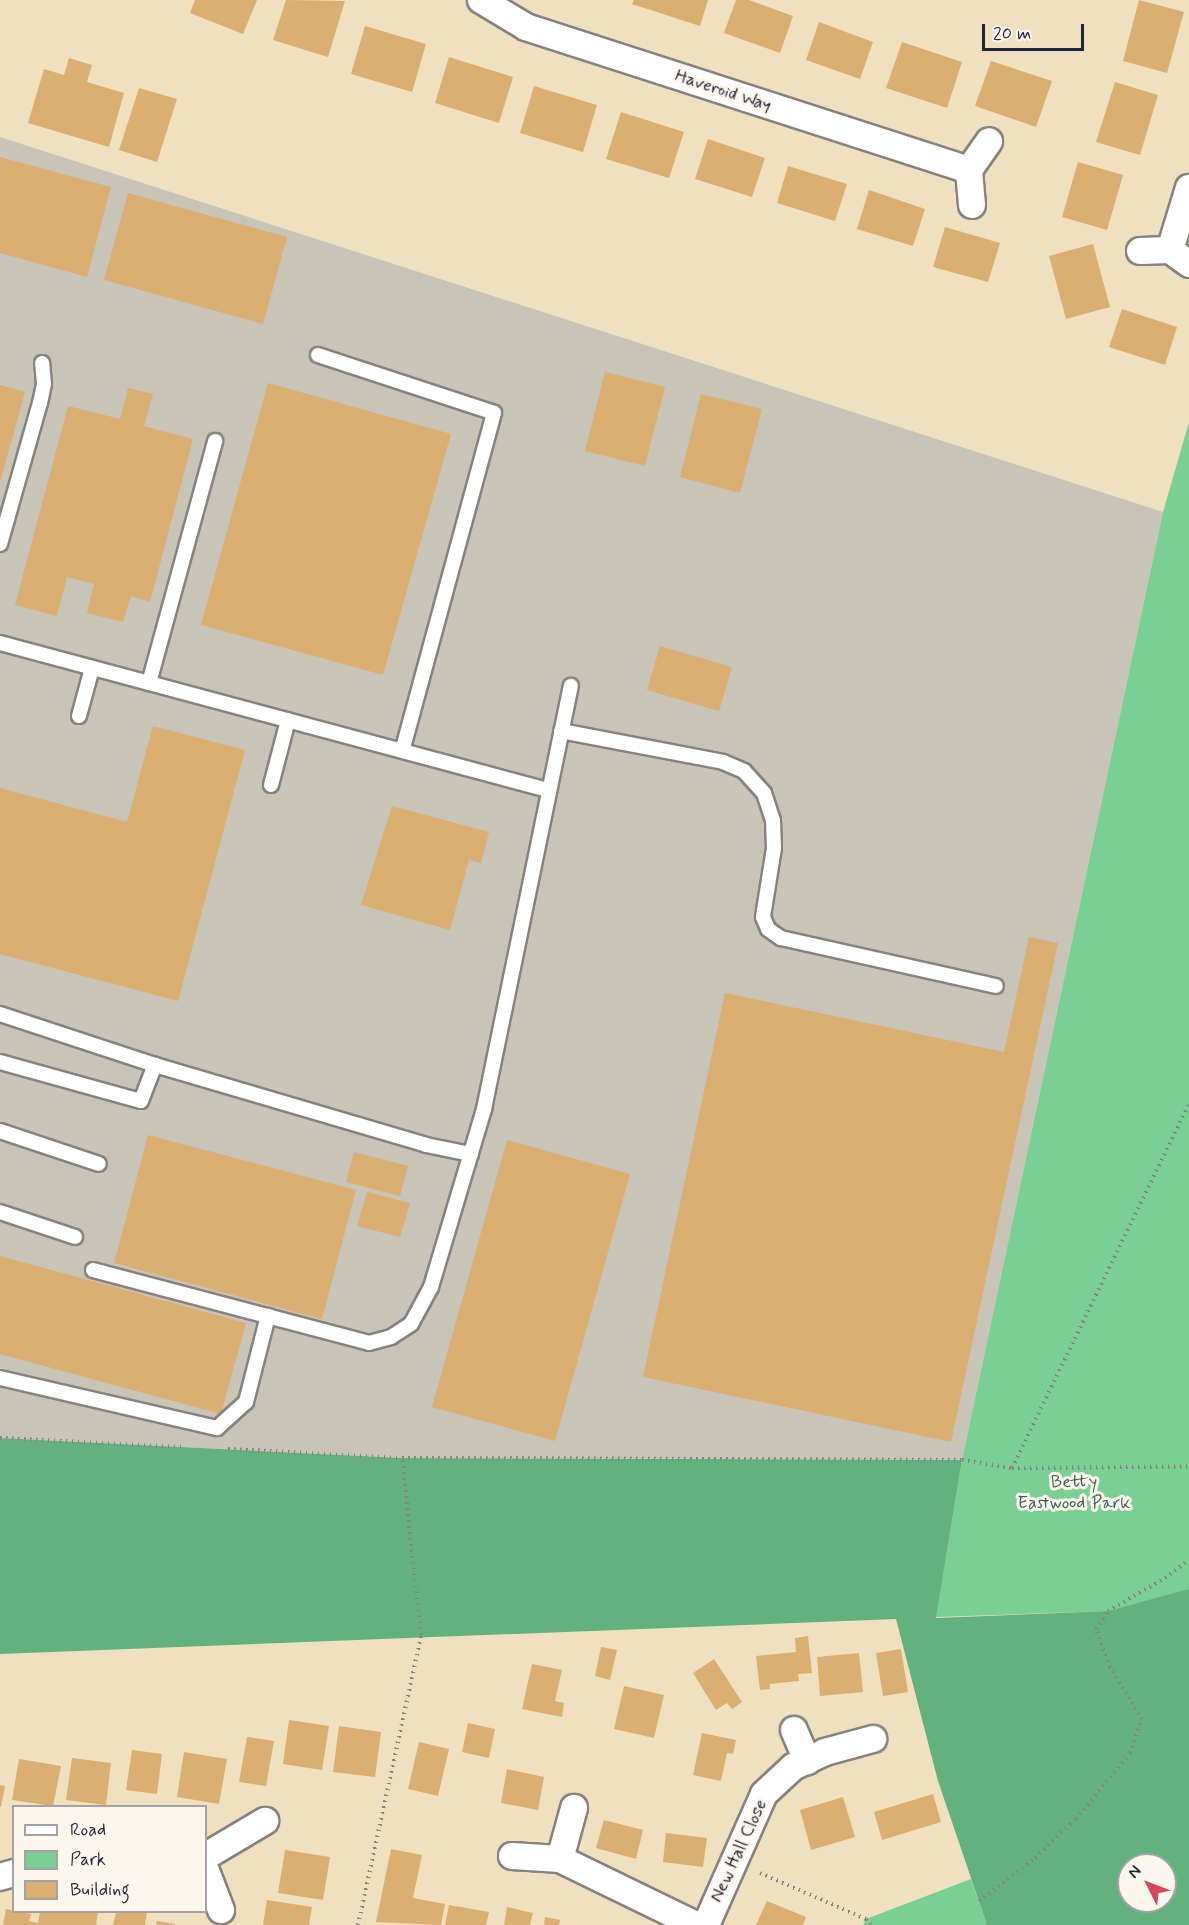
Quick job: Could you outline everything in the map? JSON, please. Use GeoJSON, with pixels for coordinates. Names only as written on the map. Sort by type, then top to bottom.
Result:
{"type":"FeatureCollection","features":[{"type":"Feature","properties":{"kind":"street","name":"Haveroid Way"},"geometry":{"type":"LineString","coordinates":[[481,0],[526,27],[969,170]]}},
{"type":"Feature","properties":{"kind":"street"},"geometry":{"type":"LineString","coordinates":[[972,205],[969,170],[989,141]]}},
{"type":"Feature","properties":{"kind":"street"},"geometry":{"type":"LineString","coordinates":[[1140,251],[1180,257],[1189,188]]}},
{"type":"Feature","properties":{"kind":"street"},"geometry":{"type":"LineString","coordinates":[[794,1730],[807,1761]]}},
{"type":"Feature","properties":{"kind":"street","name":"New Hall Close"},"geometry":{"type":"LineString","coordinates":[[706,1925],[731,1860],[764,1794],[793,1767],[873,1739]]}},
{"type":"Feature","properties":{"kind":"street"},"geometry":{"type":"LineString","coordinates":[[560,1859],[574,1808]]}},
{"type":"Feature","properties":{"kind":"street"},"geometry":{"type":"LineString","coordinates":[[207,1855],[265,1821]]}},
{"type":"Feature","properties":{"kind":"street"},"geometry":{"type":"LineString","coordinates":[[512,1856],[560,1859],[696,1925]]}},
{"type":"Feature","properties":{"kind":"street"},"geometry":{"type":"LineString","coordinates":[[207,1873],[221,1910]]}},
{"type":"Feature","properties":{"kind":"lane"},"geometry":{"type":"LineString","coordinates":[[318,355],[494,413],[402,751]]}},
{"type":"Feature","properties":{"kind":"lane"},"geometry":{"type":"LineString","coordinates":[[0,544],[40,403],[44,384],[42,363]]}},
{"type":"Feature","properties":{"kind":"lane"},"geometry":{"type":"LineString","coordinates":[[149,683],[215,441]]}},
{"type":"Feature","properties":{"kind":"lane"},"geometry":{"type":"LineString","coordinates":[[0,643],[548,790]]}},
{"type":"Feature","properties":{"kind":"lane"},"geometry":{"type":"LineString","coordinates":[[79,716],[92,668]]}},
{"type":"Feature","properties":{"kind":"lane"},"geometry":{"type":"LineString","coordinates":[[93,1270],[369,1343],[391,1337],[411,1324],[431,1287],[471,1154],[488,1088],[571,686]]}},
{"type":"Feature","properties":{"kind":"lane"},"geometry":{"type":"LineString","coordinates":[[271,785],[288,720]]}},
{"type":"Feature","properties":{"kind":"lane"},"geometry":{"type":"LineString","coordinates":[[561,731],[723,762],[744,771],[764,793],[773,820],[774,848],[763,917],[768,929],[781,938],[996,986]]}},
{"type":"Feature","properties":{"kind":"lane"},"geometry":{"type":"LineString","coordinates":[[0,1014],[155,1065],[426,1145],[471,1154]]}},
{"type":"Feature","properties":{"kind":"lane"},"geometry":{"type":"LineString","coordinates":[[0,1062],[141,1101],[155,1065]]}},
{"type":"Feature","properties":{"kind":"lane"},"geometry":{"type":"LineString","coordinates":[[0,1131],[99,1164]]}},
{"type":"Feature","properties":{"kind":"lane"},"geometry":{"type":"LineString","coordinates":[[0,1212],[75,1237]]}},
{"type":"Feature","properties":{"kind":"lane"},"geometry":{"type":"LineString","coordinates":[[0,1378],[217,1428],[246,1402],[268,1316]]}},
{"type":"Feature","properties":{"kind":"path"},"geometry":{"type":"LineString","coordinates":[[1012,1468],[1189,1103]]}},
{"type":"Feature","properties":{"kind":"path"},"geometry":{"type":"LineString","coordinates":[[0,1438],[189,1447]]}},
{"type":"Feature","properties":{"kind":"path"},"geometry":{"type":"LineString","coordinates":[[225,1449],[402,1458],[962,1460],[1012,1468],[1189,1466]]}},
{"type":"Feature","properties":{"kind":"path"},"geometry":{"type":"LineString","coordinates":[[358,1925],[421,1635],[402,1458]]}},
{"type":"Feature","properties":{"kind":"path"},"geometry":{"type":"LineString","coordinates":[[979,1901],[1035,1858],[1076,1819],[1130,1753],[1142,1719],[1110,1667],[1096,1629],[1108,1611],[1166,1578],[1189,1560]]}},
{"type":"Feature","properties":{"kind":"path"},"geometry":{"type":"LineString","coordinates":[[731,1860],[866,1919],[871,1925]]}},
{"type":"Feature","properties":{"kind":"shaded area"},"geometry":{"type":"Polygon","coordinates":[[[0,137],[1163,512],[962,1460],[402,1458],[0,1438],[0,137]]]}},
{"type":"Feature","properties":{"kind":"green space","name":"Betty Eastwood Park"},"geometry":{"type":"Polygon","coordinates":[[[1189,422],[1189,1590],[1108,1611],[936,1617],[962,1460],[1163,512],[1189,422]]]}},
{"type":"Feature","properties":{"kind":"green space"},"geometry":{"type":"Polygon","coordinates":[[[0,1438],[402,1458],[962,1460],[936,1618],[1108,1611],[1189,1589],[1189,1925],[987,1925],[938,1781],[896,1619],[0,1654],[0,1438]]]}},
{"type":"Feature","properties":{"kind":"green space"},"geometry":{"type":"Polygon","coordinates":[[[971,1879],[987,1925],[863,1925],[866,1919],[971,1879]]]}},
{"type":"Feature","properties":{"kind":"building"},"geometry":{"type":"Polygon","coordinates":[[[195,0],[257,0],[243,34],[190,13],[195,0]]]}},
{"type":"Feature","properties":{"kind":"building"},"geometry":{"type":"Polygon","coordinates":[[[286,0],[345,1],[328,57],[273,40],[286,0]]]}},
{"type":"Feature","properties":{"kind":"building"},"geometry":{"type":"Polygon","coordinates":[[[634,0],[708,0],[700,26],[632,4],[634,0]]]}},
{"type":"Feature","properties":{"kind":"building"},"geometry":{"type":"Polygon","coordinates":[[[736,0],[749,0],[793,16],[780,53],[724,33],[736,0]]]}},
{"type":"Feature","properties":{"kind":"building"},"geometry":{"type":"Polygon","coordinates":[[[1139,0],[1184,12],[1167,73],[1123,61],[1139,0]]]}},
{"type":"Feature","properties":{"kind":"building"},"geometry":{"type":"Polygon","coordinates":[[[819,22],[873,42],[860,79],[806,60],[819,22]]]}},
{"type":"Feature","properties":{"kind":"building"},"geometry":{"type":"Polygon","coordinates":[[[365,26],[426,44],[412,92],[351,74],[365,26]]]}},
{"type":"Feature","properties":{"kind":"building"},"geometry":{"type":"Polygon","coordinates":[[[902,42],[962,62],[947,108],[886,88],[902,42]]]}},
{"type":"Feature","properties":{"kind":"building"},"geometry":{"type":"Polygon","coordinates":[[[449,57],[513,77],[499,123],[435,103],[449,57]]]}},
{"type":"Feature","properties":{"kind":"building"},"geometry":{"type":"Polygon","coordinates":[[[69,58],[92,65],[87,82],[124,93],[109,147],[28,123],[44,69],[64,75],[69,58]]]}},
{"type":"Feature","properties":{"kind":"building"},"geometry":{"type":"Polygon","coordinates":[[[991,61],[1052,81],[1036,127],[975,106],[991,61]]]}},
{"type":"Feature","properties":{"kind":"building"},"geometry":{"type":"Polygon","coordinates":[[[1115,82],[1158,95],[1140,155],[1096,142],[1115,82]]]}},
{"type":"Feature","properties":{"kind":"building"},"geometry":{"type":"Polygon","coordinates":[[[534,86],[597,105],[583,152],[520,133],[534,86]]]}},
{"type":"Feature","properties":{"kind":"building"},"geometry":{"type":"Polygon","coordinates":[[[139,88],[177,99],[157,162],[119,150],[139,88]]]}},
{"type":"Feature","properties":{"kind":"building"},"geometry":{"type":"Polygon","coordinates":[[[621,112],[684,132],[669,178],[606,159],[621,112]]]}},
{"type":"Feature","properties":{"kind":"building"},"geometry":{"type":"Polygon","coordinates":[[[708,139],[765,158],[752,197],[695,179],[708,139]]]}},
{"type":"Feature","properties":{"kind":"building"},"geometry":{"type":"Polygon","coordinates":[[[0,157],[111,187],[87,277],[0,253],[0,157]]]}},
{"type":"Feature","properties":{"kind":"building"},"geometry":{"type":"Polygon","coordinates":[[[1078,162],[1123,175],[1107,230],[1062,217],[1078,162]]]}},
{"type":"Feature","properties":{"kind":"building"},"geometry":{"type":"Polygon","coordinates":[[[788,166],[847,184],[835,221],[777,203],[788,166]]]}},
{"type":"Feature","properties":{"kind":"building"},"geometry":{"type":"Polygon","coordinates":[[[869,190],[925,209],[913,246],[857,229],[869,190]]]}},
{"type":"Feature","properties":{"kind":"building"},"geometry":{"type":"Polygon","coordinates":[[[128,193],[287,237],[263,324],[104,280],[128,193]]]}},
{"type":"Feature","properties":{"kind":"building"},"geometry":{"type":"Polygon","coordinates":[[[945,227],[1000,243],[988,282],[933,267],[945,227]]]}},
{"type":"Feature","properties":{"kind":"building"},"geometry":{"type":"Polygon","coordinates":[[[1093,244],[1110,307],[1066,319],[1049,256],[1093,244]]]}},
{"type":"Feature","properties":{"kind":"building"},"geometry":{"type":"Polygon","coordinates":[[[1122,309],[1177,327],[1165,365],[1109,347],[1122,309]]]}},
{"type":"Feature","properties":{"kind":"building"},"geometry":{"type":"Polygon","coordinates":[[[605,372],[665,387],[645,466],[585,451],[605,372]]]}},
{"type":"Feature","properties":{"kind":"building"},"geometry":{"type":"Polygon","coordinates":[[[268,383],[451,434],[383,675],[201,625],[268,383]]]}},
{"type":"Feature","properties":{"kind":"building"},"geometry":{"type":"Polygon","coordinates":[[[0,385],[25,392],[1,479],[0,479],[0,385]]]}},
{"type":"Feature","properties":{"kind":"building"},"geometry":{"type":"Polygon","coordinates":[[[128,388],[153,394],[144,426],[193,439],[150,602],[131,596],[123,622],[87,613],[94,584],[67,577],[57,616],[15,605],[68,406],[120,419],[128,388]]]}},
{"type":"Feature","properties":{"kind":"building"},"geometry":{"type":"Polygon","coordinates":[[[701,394],[762,409],[740,493],[680,477],[701,394]]]}},
{"type":"Feature","properties":{"kind":"building"},"geometry":{"type":"Polygon","coordinates":[[[660,646],[732,667],[719,711],[647,690],[660,646]]]}},
{"type":"Feature","properties":{"kind":"building"},"geometry":{"type":"Polygon","coordinates":[[[153,726],[245,750],[178,1001],[0,954],[0,788],[127,822],[153,726]]]}},
{"type":"Feature","properties":{"kind":"building"},"geometry":{"type":"Polygon","coordinates":[[[392,806],[489,832],[481,863],[469,860],[450,930],[361,905],[392,806]]]}},
{"type":"Feature","properties":{"kind":"building"},"geometry":{"type":"Polygon","coordinates":[[[1029,937],[1058,943],[951,1442],[643,1377],[725,993],[1004,1052],[1029,937]]]}},
{"type":"Feature","properties":{"kind":"building"},"geometry":{"type":"Polygon","coordinates":[[[148,1135],[356,1190],[322,1319],[114,1263],[148,1135]]]}},
{"type":"Feature","properties":{"kind":"building"},"geometry":{"type":"Polygon","coordinates":[[[507,1140],[630,1174],[555,1441],[432,1407],[507,1140]]]}},
{"type":"Feature","properties":{"kind":"building"},"geometry":{"type":"Polygon","coordinates":[[[354,1152],[408,1166],[400,1196],[346,1182],[354,1152]]]}},
{"type":"Feature","properties":{"kind":"building"},"geometry":{"type":"Polygon","coordinates":[[[367,1192],[410,1203],[400,1237],[357,1226],[367,1192]]]}},
{"type":"Feature","properties":{"kind":"building"},"geometry":{"type":"Polygon","coordinates":[[[0,1256],[246,1323],[221,1414],[0,1354],[0,1256]]]}},
{"type":"Feature","properties":{"kind":"building"},"geometry":{"type":"Polygon","coordinates":[[[808,1636],[812,1673],[798,1674],[799,1681],[770,1684],[770,1689],[760,1690],[756,1656],[796,1652],[795,1638],[808,1636]]]}},
{"type":"Feature","properties":{"kind":"building"},"geometry":{"type":"Polygon","coordinates":[[[601,1647],[617,1650],[610,1680],[595,1676],[601,1647]]]}},
{"type":"Feature","properties":{"kind":"building"},"geometry":{"type":"Polygon","coordinates":[[[901,1649],[908,1692],[883,1696],[876,1653],[901,1649]]]}},
{"type":"Feature","properties":{"kind":"building"},"geometry":{"type":"Polygon","coordinates":[[[859,1653],[863,1692],[820,1696],[817,1657],[859,1653]]]}},
{"type":"Feature","properties":{"kind":"building"},"geometry":{"type":"Polygon","coordinates":[[[714,1659],[742,1702],[732,1709],[727,1703],[716,1710],[693,1673],[714,1659]]]}},
{"type":"Feature","properties":{"kind":"building"},"geometry":{"type":"Polygon","coordinates":[[[532,1664],[562,1670],[555,1701],[564,1703],[562,1717],[522,1709],[532,1664]]]}},
{"type":"Feature","properties":{"kind":"building"},"geometry":{"type":"Polygon","coordinates":[[[624,1686],[664,1695],[654,1738],[614,1729],[624,1686]]]}},
{"type":"Feature","properties":{"kind":"building"},"geometry":{"type":"Polygon","coordinates":[[[289,1720],[329,1726],[322,1770],[283,1764],[289,1720]]]}},
{"type":"Feature","properties":{"kind":"building"},"geometry":{"type":"Polygon","coordinates":[[[468,1723],[495,1729],[489,1758],[462,1752],[468,1723]]]}},
{"type":"Feature","properties":{"kind":"building"},"geometry":{"type":"Polygon","coordinates":[[[339,1726],[381,1732],[375,1777],[333,1772],[339,1726]]]}},
{"type":"Feature","properties":{"kind":"building"},"geometry":{"type":"Polygon","coordinates":[[[702,1733],[736,1740],[733,1754],[727,1753],[721,1781],[693,1775],[702,1733]]]}},
{"type":"Feature","properties":{"kind":"building"},"geometry":{"type":"Polygon","coordinates":[[[247,1737],[274,1741],[266,1786],[239,1782],[247,1737]]]}},
{"type":"Feature","properties":{"kind":"building"},"geometry":{"type":"Polygon","coordinates":[[[419,1742],[449,1749],[438,1796],[408,1789],[419,1742]]]}},
{"type":"Feature","properties":{"kind":"building"},"geometry":{"type":"Polygon","coordinates":[[[132,1750],[162,1754],[157,1794],[126,1790],[132,1750]]]}},
{"type":"Feature","properties":{"kind":"building"},"geometry":{"type":"Polygon","coordinates":[[[184,1752],[227,1759],[219,1804],[177,1797],[184,1752]]]}},
{"type":"Feature","properties":{"kind":"building"},"geometry":{"type":"Polygon","coordinates":[[[72,1758],[111,1763],[106,1805],[66,1800],[72,1758]]]}},
{"type":"Feature","properties":{"kind":"building"},"geometry":{"type":"Polygon","coordinates":[[[19,1759],[61,1766],[53,1805],[12,1800],[19,1759]]]}},
{"type":"Feature","properties":{"kind":"building"},"geometry":{"type":"Polygon","coordinates":[[[507,1769],[544,1777],[538,1810],[501,1803],[507,1769]]]}},
{"type":"Feature","properties":{"kind":"building"},"geometry":{"type":"Polygon","coordinates":[[[0,1785],[5,1786],[1,1807],[0,1807],[0,1785]]]}},
{"type":"Feature","properties":{"kind":"building"},"geometry":{"type":"Polygon","coordinates":[[[933,1794],[941,1822],[882,1840],[874,1812],[933,1794]]]}},
{"type":"Feature","properties":{"kind":"building"},"geometry":{"type":"Polygon","coordinates":[[[843,1797],[855,1837],[811,1850],[800,1810],[843,1797]]]}},
{"type":"Feature","properties":{"kind":"building"},"geometry":{"type":"Polygon","coordinates":[[[604,1820],[643,1830],[636,1859],[596,1848],[604,1820]]]}},
{"type":"Feature","properties":{"kind":"building"},"geometry":{"type":"Polygon","coordinates":[[[666,1833],[707,1838],[703,1867],[663,1862],[666,1833]]]}},
{"type":"Feature","properties":{"kind":"building"},"geometry":{"type":"Polygon","coordinates":[[[391,1849],[422,1855],[413,1898],[445,1904],[441,1925],[376,1922],[391,1849]]]}},
{"type":"Feature","properties":{"kind":"building"},"geometry":{"type":"Polygon","coordinates":[[[285,1850],[330,1857],[323,1900],[278,1893],[285,1850]]]}},
{"type":"Feature","properties":{"kind":"building"},"geometry":{"type":"Polygon","coordinates":[[[267,1900],[312,1907],[309,1925],[263,1925],[267,1900]]]}},
{"type":"Feature","properties":{"kind":"building"},"geometry":{"type":"Polygon","coordinates":[[[767,1901],[806,1917],[803,1925],[756,1925],[767,1901]]]}},
{"type":"Feature","properties":{"kind":"building"},"geometry":{"type":"Polygon","coordinates":[[[449,1905],[489,1912],[486,1925],[445,1925],[449,1905]]]}},
{"type":"Feature","properties":{"kind":"building"},"geometry":{"type":"Polygon","coordinates":[[[507,1907],[533,1913],[530,1925],[504,1925],[507,1907]]]}},
{"type":"Feature","properties":{"kind":"building"},"geometry":{"type":"Polygon","coordinates":[[[6,1909],[12,1910],[12,1913],[31,1914],[29,1921],[38,1923],[40,1913],[98,1913],[96,1925],[3,1925],[6,1909]]]}},
{"type":"Feature","properties":{"kind":"building"},"geometry":{"type":"Polygon","coordinates":[[[116,1913],[147,1913],[145,1925],[113,1925],[116,1913]]]}},
{"type":"Feature","properties":{"kind":"building"},"geometry":{"type":"Polygon","coordinates":[[[545,1917],[560,1920],[559,1925],[544,1925],[545,1917]]]}},
{"type":"Feature","properties":{"kind":"building"},"geometry":{"type":"Polygon","coordinates":[[[157,1921],[175,1924],[175,1925],[156,1925],[157,1921]]]}}]}
